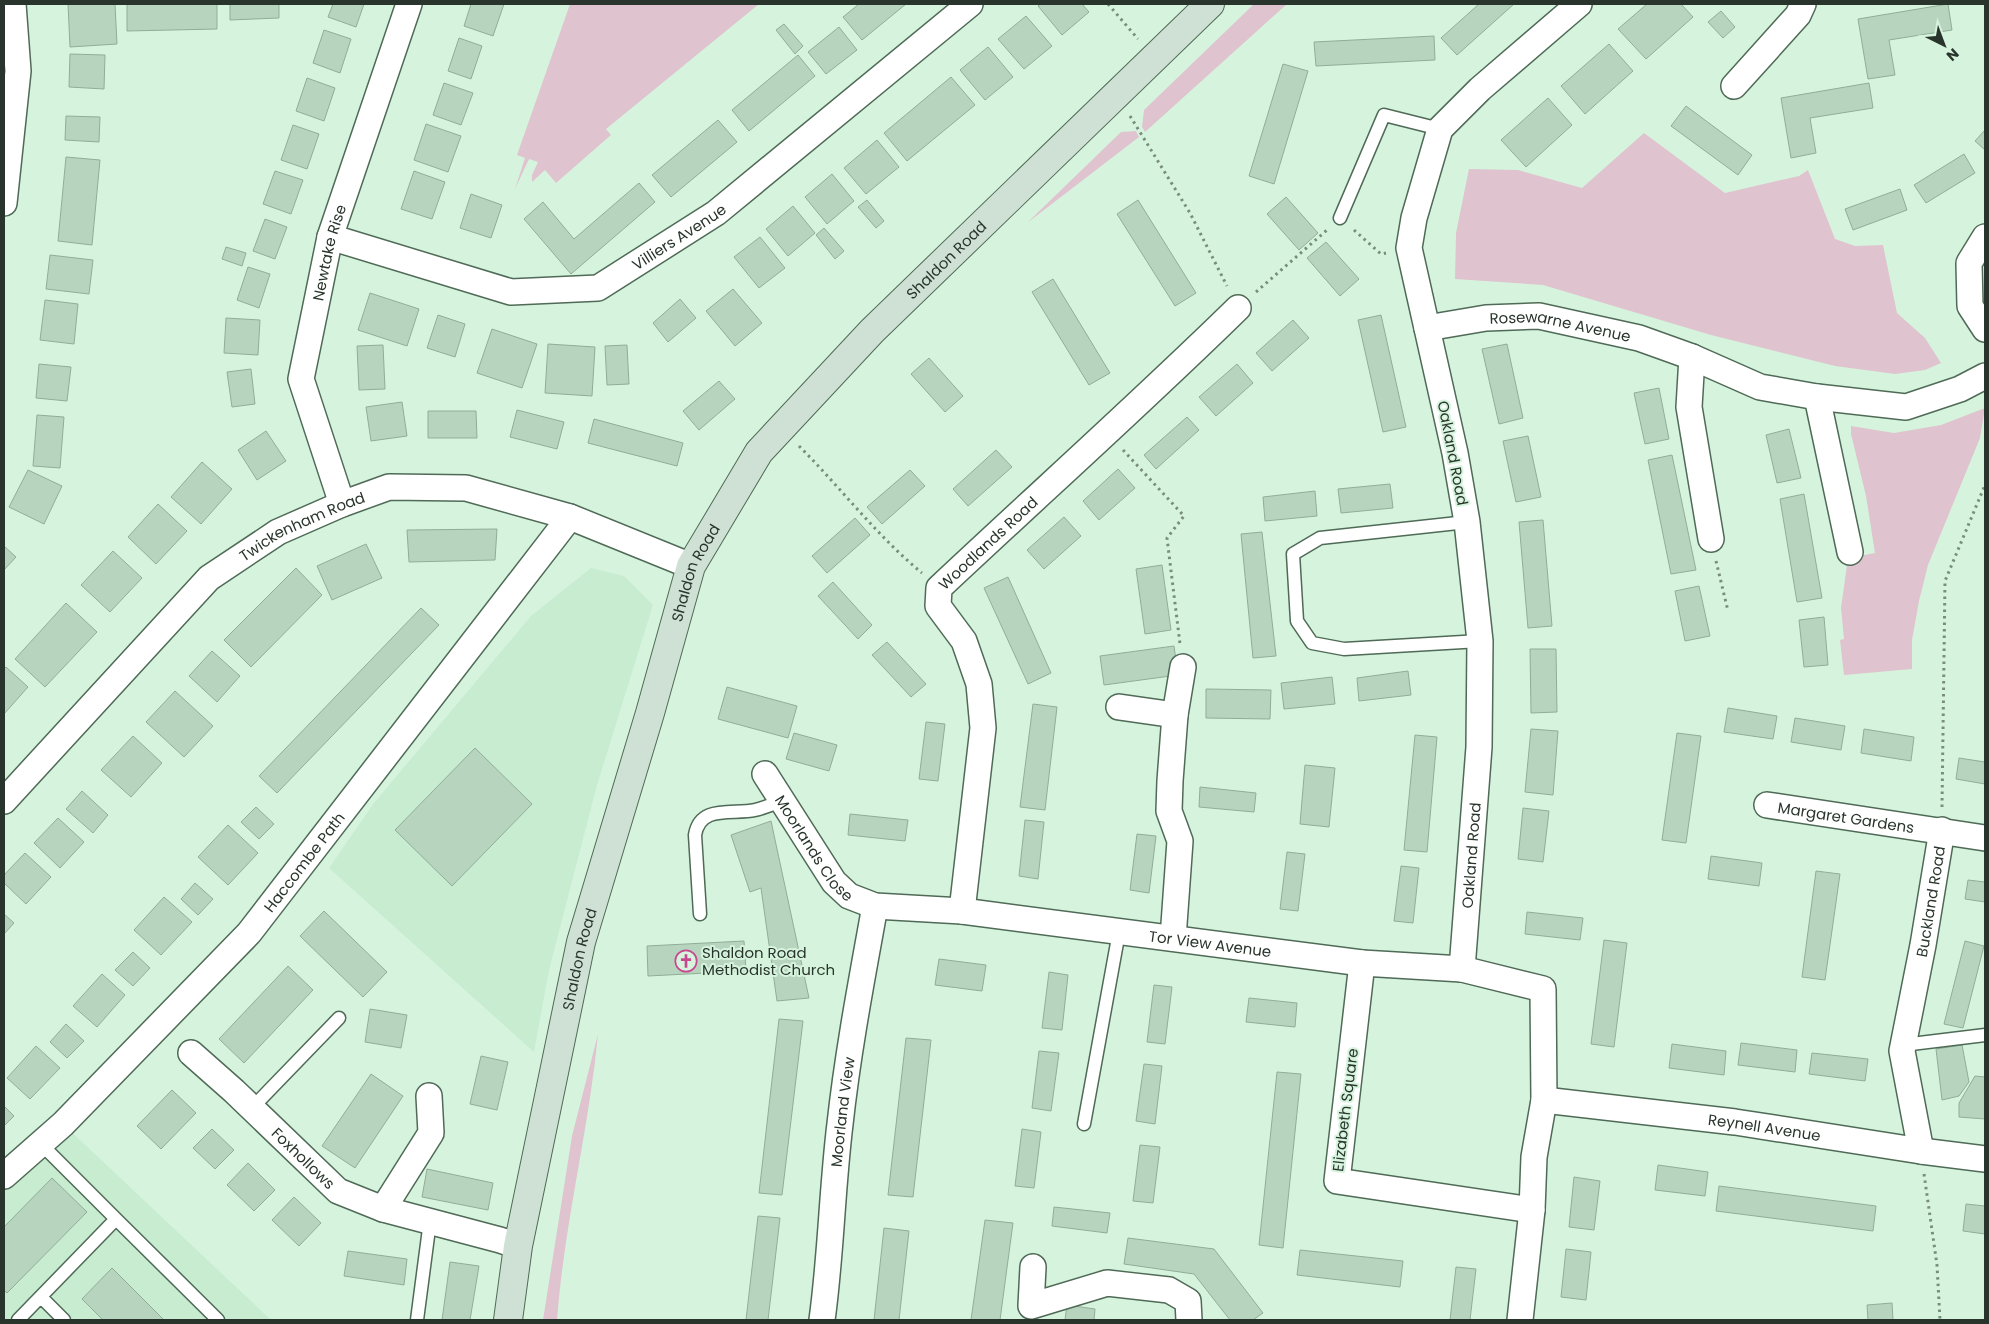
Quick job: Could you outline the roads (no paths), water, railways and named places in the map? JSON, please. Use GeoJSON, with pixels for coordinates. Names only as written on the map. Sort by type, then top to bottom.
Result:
{"type":"FeatureCollection","features":[{"type":"Feature","properties":{"kind":"street"},"geometry":{"type":"LineString","coordinates":[[4,203],[18,71],[13,4]]}},
{"type":"Feature","properties":{"kind":"street","name":"Newtake Rise"},"geometry":{"type":"LineString","coordinates":[[342,504],[300,379],[330,237],[410,4]]}},
{"type":"Feature","properties":{"kind":"street","name":"Villiers Avenue"},"geometry":{"type":"LineString","coordinates":[[330,237],[511,292],[598,288],[716,213],[970,4]]}},
{"type":"Feature","properties":{"kind":"street","name":"Shaldon Road"},"geometry":{"type":"LineString","coordinates":[[508,1320],[518,1246],[581,942],[650,713],[691,566],[758,452],[872,332],[1102,106],[1117,95],[1153,57],[1210,4]]}},
{"type":"Feature","properties":{"kind":"street","name":"Oakland Road"},"geometry":{"type":"LineString","coordinates":[[1462,970],[1479,747],[1480,641],[1467,522],[1455,453],[1409,248],[1414,218],[1440,129],[1480,89],[1579,4]]}},
{"type":"Feature","properties":{"kind":"street"},"geometry":{"type":"LineString","coordinates":[[1734,86],[1798,14],[1803,4]]}},
{"type":"Feature","properties":{"kind":"street"},"geometry":{"type":"LineString","coordinates":[[1985,237],[1970,263],[1970,306],[1985,329]]}},
{"type":"Feature","properties":{"kind":"street","name":"Woodlands Road"},"geometry":{"type":"LineString","coordinates":[[962,910],[983,728],[979,684],[964,641],[938,606],[939,588],[1160,384],[1238,308]]}},
{"type":"Feature","properties":{"kind":"street","name":"Rosewarne Avenue"},"geometry":{"type":"LineString","coordinates":[[1427,328],[1486,318],[1539,316],[1639,338],[1692,357],[1760,387],[1818,397],[1906,407],[1960,389],[1985,376]]}},
{"type":"Feature","properties":{"kind":"street"},"geometry":{"type":"LineString","coordinates":[[1692,357],[1689,407],[1711,539]]}},
{"type":"Feature","properties":{"kind":"street"},"geometry":{"type":"LineString","coordinates":[[1818,397],[1850,552]]}},
{"type":"Feature","properties":{"kind":"street","name":"Twickenham Road"},"geometry":{"type":"LineString","coordinates":[[4,801],[209,578],[278,532],[342,504],[389,487],[466,488],[570,517],[691,566]]}},
{"type":"Feature","properties":{"kind":"street","name":"Haccombe Path"},"geometry":{"type":"LineString","coordinates":[[4,1176],[63,1124],[249,934],[570,517]]}},
{"type":"Feature","properties":{"kind":"street"},"geometry":{"type":"LineString","coordinates":[[1173,938],[1180,841],[1169,811],[1174,715],[1183,667]]}},
{"type":"Feature","properties":{"kind":"street"},"geometry":{"type":"LineString","coordinates":[[1119,707],[1174,715]]}},
{"type":"Feature","properties":{"kind":"street","name":"Moorlands Close"},"geometry":{"type":"LineString","coordinates":[[765,774],[834,882],[849,896],[875,906]]}},
{"type":"Feature","properties":{"kind":"street","name":"Margaret Gardens"},"geometry":{"type":"LineString","coordinates":[[1768,805],[1985,838]]}},
{"type":"Feature","properties":{"kind":"street","name":"Buckland Road"},"geometry":{"type":"LineString","coordinates":[[1921,1151],[1902,1051],[1923,945],[1942,830]]}},
{"type":"Feature","properties":{"kind":"street","name":"Tor View Avenue"},"geometry":{"type":"LineString","coordinates":[[875,906],[962,910],[1119,932],[1362,962],[1462,970],[1543,989],[1544,1100]]}},
{"type":"Feature","properties":{"kind":"street","name":"Moorland View"},"geometry":{"type":"LineString","coordinates":[[822,1320],[829,1266],[840,1124],[857,1003],[875,906]]}},
{"type":"Feature","properties":{"kind":"street","name":"Elizabeth Square"},"geometry":{"type":"LineString","coordinates":[[1362,962],[1336,1181],[1532,1210]]}},
{"type":"Feature","properties":{"kind":"street","name":"Foxhollows"},"geometry":{"type":"LineString","coordinates":[[191,1053],[234,1091],[338,1191],[383,1209],[518,1246]]}},
{"type":"Feature","properties":{"kind":"street"},"geometry":{"type":"LineString","coordinates":[[383,1209],[431,1133],[429,1096]]}},
{"type":"Feature","properties":{"kind":"street"},"geometry":{"type":"LineString","coordinates":[[1520,1320],[1532,1210],[1534,1157],[1544,1100]]}},
{"type":"Feature","properties":{"kind":"street","name":"Reynell Avenue"},"geometry":{"type":"LineString","coordinates":[[1544,1100],[1735,1122],[1985,1159]]}},
{"type":"Feature","properties":{"kind":"street"},"geometry":{"type":"LineString","coordinates":[[1033,1267],[1031,1306],[1107,1283],[1169,1290],[1188,1302],[1190,1320]]}},
{"type":"Feature","properties":{"kind":"lane"},"geometry":{"type":"LineString","coordinates":[[1340,218],[1384,115],[1440,129]]}},
{"type":"Feature","properties":{"kind":"lane"},"geometry":{"type":"LineString","coordinates":[[1467,522],[1320,538],[1293,554],[1297,620],[1312,643],[1344,649],[1480,641]]}},
{"type":"Feature","properties":{"kind":"lane"},"geometry":{"type":"LineString","coordinates":[[700,914],[696,826],[706,816],[716,813],[755,810],[782,801]]}},
{"type":"Feature","properties":{"kind":"lane"},"geometry":{"type":"LineString","coordinates":[[1084,1124],[1119,932]]}},
{"type":"Feature","properties":{"kind":"lane"},"geometry":{"type":"LineString","coordinates":[[252,1108],[340,1018]]}},
{"type":"Feature","properties":{"kind":"lane"},"geometry":{"type":"LineString","coordinates":[[1903,1045],[1985,1035]]}},
{"type":"Feature","properties":{"kind":"lane"},"geometry":{"type":"LineString","coordinates":[[40,1144],[218,1320]]}},
{"type":"Feature","properties":{"kind":"lane"},"geometry":{"type":"LineString","coordinates":[[18,1320],[116,1219]]}},
{"type":"Feature","properties":{"kind":"lane"},"geometry":{"type":"LineString","coordinates":[[417,1320],[430,1221]]}},
{"type":"Feature","properties":{"kind":"lane"},"geometry":{"type":"LineString","coordinates":[[41,1297],[64,1320]]}},
{"type":"Feature","properties":{"kind":"place","name":"Shaldon Road Methodist Church"},"geometry":{"type":"Point","coordinates":[686,961]}}]}
